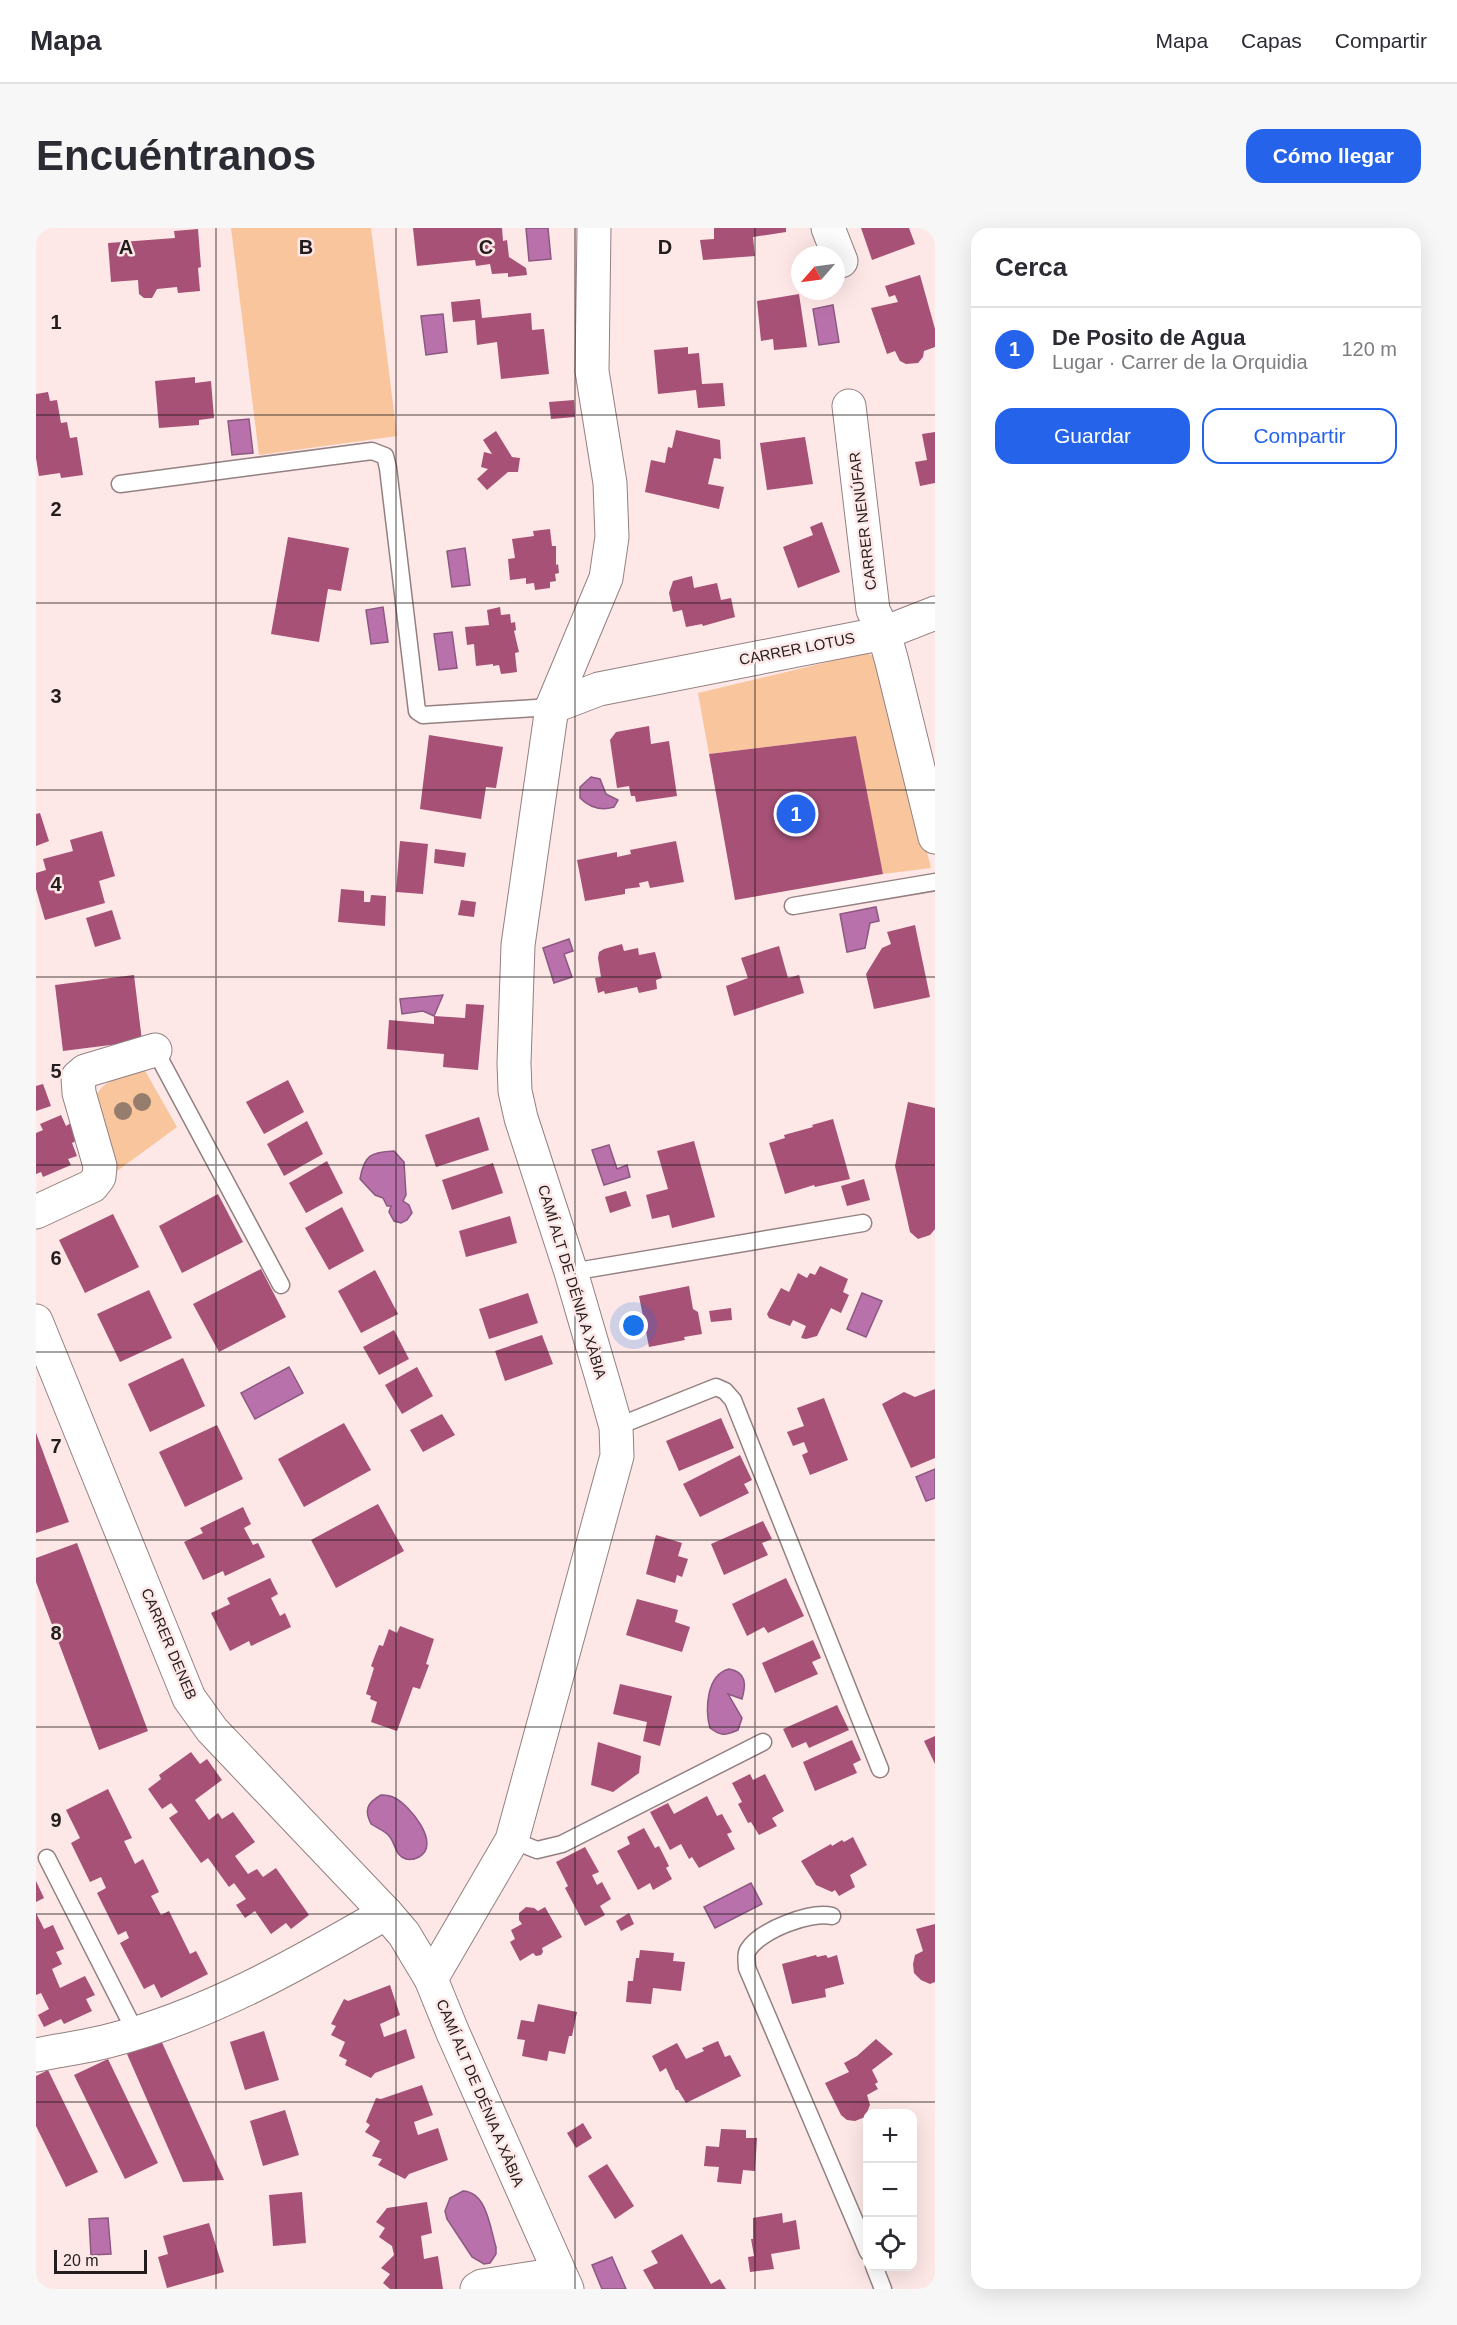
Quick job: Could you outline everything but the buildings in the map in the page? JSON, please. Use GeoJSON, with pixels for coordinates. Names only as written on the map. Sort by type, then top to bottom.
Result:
{"type":"FeatureCollection","features":[{"type":"Feature","properties":{"kind":"street","name":"CAMÍ ALT DE DÉNIA A XÀBIA"},"geometry":{"type":"LineString","coordinates":[[563,2282],[431,1979],[512,1840],[615,1465],[618,1443],[616,1427],[571,1272],[521,1118],[515,1091],[514,1062],[520,924],[552,707],[606,578],[612,537],[610,483],[592,371],[594,228]]}},
{"type":"Feature","properties":{"kind":"street"},"geometry":{"type":"LineString","coordinates":[[828,228],[835,246]]}},
{"type":"Feature","properties":{"kind":"street","name":"CARRER NENÚFAR"},"geometry":{"type":"LineString","coordinates":[[849,406],[873,610],[884,633]]}},
{"type":"Feature","properties":{"kind":"street","name":"CARRER LOTUS"},"geometry":{"type":"LineString","coordinates":[[552,707],[599,689],[884,633],[935,613]]}},
{"type":"Feature","properties":{"kind":"street"},"geometry":{"type":"LineString","coordinates":[[884,633],[929,781],[935,837]]}},
{"type":"Feature","properties":{"kind":"street"},"geometry":{"type":"LineString","coordinates":[[36,1212],[92,1186],[99,1177],[100,1166],[79,1093],[78,1077],[85,1071],[155,1050]]}},
{"type":"Feature","properties":{"kind":"street","name":"CARRER DENEB"},"geometry":{"type":"LineString","coordinates":[[36,1321],[189,1698],[212,1730],[386,1913],[404,1934],[431,1979]]}},
{"type":"Feature","properties":{"kind":"street"},"geometry":{"type":"LineString","coordinates":[[36,2055],[107,2042],[187,2016],[273,1976],[386,1913]]}},
{"type":"Feature","properties":{"kind":"street"},"geometry":{"type":"LineString","coordinates":[[477,2289],[482,2286],[563,2282]]}},
{"type":"Feature","properties":{"kind":"lane"},"geometry":{"type":"LineString","coordinates":[[120,484],[372,451],[385,456],[417,711],[423,715],[552,707]]}},
{"type":"Feature","properties":{"kind":"lane"},"geometry":{"type":"LineString","coordinates":[[794,906],[935,882]]}},
{"type":"Feature","properties":{"kind":"lane"},"geometry":{"type":"LineString","coordinates":[[155,1050],[281,1285]]}},
{"type":"Feature","properties":{"kind":"lane"},"geometry":{"type":"LineString","coordinates":[[571,1272],[863,1223]]}},
{"type":"Feature","properties":{"kind":"lane"},"geometry":{"type":"LineString","coordinates":[[616,1427],[716,1387],[725,1391],[733,1400],[880,1769]]}},
{"type":"Feature","properties":{"kind":"lane"},"geometry":{"type":"LineString","coordinates":[[512,1840],[537,1850],[562,1844],[763,1742]]}},
{"type":"Feature","properties":{"kind":"lane"},"geometry":{"type":"LineString","coordinates":[[47,1858],[136,2033]]}},
{"type":"Feature","properties":{"kind":"lane"},"geometry":{"type":"LineString","coordinates":[[832,1916],[817,1915],[777,1928],[749,1948],[746,1955],[747,1968],[863,2243]]}},
{"type":"Feature","properties":{"kind":"lane"},"geometry":{"type":"LineString","coordinates":[[876,2271],[883,2289]]}},
{"type":"Feature","properties":{"kind":"shaded area"},"geometry":{"type":"Polygon","coordinates":[[[231,228],[371,228],[397,436],[259,455],[231,228]]]}},
{"type":"Feature","properties":{"kind":"shaded area"},"geometry":{"type":"Polygon","coordinates":[[[526,228],[548,228],[551,259],[529,261],[526,228]]]}},
{"type":"Feature","properties":{"kind":"shaded area"},"geometry":{"type":"Polygon","coordinates":[[[833,305],[839,342],[819,345],[813,309],[833,305]]]}},
{"type":"Feature","properties":{"kind":"shaded area"},"geometry":{"type":"Polygon","coordinates":[[[443,314],[447,352],[426,355],[421,316],[443,314]]]}},
{"type":"Feature","properties":{"kind":"shaded area"},"geometry":{"type":"Polygon","coordinates":[[[249,419],[253,453],[232,455],[228,421],[249,419]]]}},
{"type":"Feature","properties":{"kind":"shaded area"},"geometry":{"type":"Polygon","coordinates":[[[465,548],[470,585],[452,587],[447,551],[465,548]]]}},
{"type":"Feature","properties":{"kind":"shaded area"},"geometry":{"type":"Polygon","coordinates":[[[383,607],[388,642],[371,644],[366,610],[383,607]]]}},
{"type":"Feature","properties":{"kind":"shaded area"},"geometry":{"type":"Polygon","coordinates":[[[452,632],[457,668],[439,670],[434,634],[452,632]]]}},
{"type":"Feature","properties":{"kind":"shaded area"},"geometry":{"type":"Polygon","coordinates":[[[866,653],[879,658],[931,868],[883,874],[855,736],[709,754],[698,693],[866,653]]]}},
{"type":"Feature","properties":{"kind":"shaded area"},"geometry":{"type":"Polygon","coordinates":[[[591,777],[600,779],[606,794],[618,800],[614,807],[596,808],[580,798],[580,787],[591,777]]]}},
{"type":"Feature","properties":{"kind":"shaded area"},"geometry":{"type":"Polygon","coordinates":[[[876,907],[879,921],[870,923],[865,948],[847,952],[840,914],[876,907]]]}},
{"type":"Feature","properties":{"kind":"shaded area"},"geometry":{"type":"Polygon","coordinates":[[[569,939],[573,951],[564,954],[572,977],[554,983],[543,948],[569,939]]]}},
{"type":"Feature","properties":{"kind":"shaded area"},"geometry":{"type":"Polygon","coordinates":[[[443,995],[434,1016],[423,1011],[402,1014],[400,999],[443,995]]]}},
{"type":"Feature","properties":{"kind":"shaded area"},"geometry":{"type":"Polygon","coordinates":[[[144,1069],[177,1127],[113,1174],[96,1096],[110,1081],[144,1069]]]}},
{"type":"Feature","properties":{"kind":"shaded area"},"geometry":{"type":"Polygon","coordinates":[[[609,1145],[617,1169],[627,1165],[630,1177],[604,1185],[592,1150],[609,1145]]]}},
{"type":"Feature","properties":{"kind":"shaded area"},"geometry":{"type":"Polygon","coordinates":[[[394,1151],[404,1162],[406,1195],[403,1201],[409,1205],[412,1213],[407,1220],[401,1223],[394,1221],[389,1212],[391,1206],[387,1206],[383,1198],[375,1195],[360,1179],[366,1160],[370,1156],[380,1152],[394,1151]]]}},
{"type":"Feature","properties":{"kind":"shaded area"},"geometry":{"type":"Polygon","coordinates":[[[862,1293],[882,1301],[866,1337],[847,1329],[862,1293]]]}},
{"type":"Feature","properties":{"kind":"shaded area"},"geometry":{"type":"Polygon","coordinates":[[[289,1367],[303,1393],[255,1419],[241,1393],[289,1367]]]}},
{"type":"Feature","properties":{"kind":"shaded area"},"geometry":{"type":"Polygon","coordinates":[[[935,1469],[935,1498],[926,1501],[916,1477],[935,1469]]]}},
{"type":"Feature","properties":{"kind":"shaded area"},"geometry":{"type":"Polygon","coordinates":[[[729,1669],[739,1673],[744,1680],[742,1699],[728,1694],[742,1718],[738,1730],[723,1734],[710,1728],[708,1703],[716,1678],[729,1669]]]}},
{"type":"Feature","properties":{"kind":"shaded area"},"geometry":{"type":"Polygon","coordinates":[[[381,1795],[391,1796],[401,1802],[421,1825],[427,1843],[425,1851],[419,1857],[402,1858],[388,1835],[371,1824],[368,1807],[381,1795]]]}},
{"type":"Feature","properties":{"kind":"shaded area"},"geometry":{"type":"Polygon","coordinates":[[[751,1883],[762,1904],[715,1928],[704,1907],[751,1883]]]}},
{"type":"Feature","properties":{"kind":"shaded area"},"geometry":{"type":"Polygon","coordinates":[[[463,2191],[477,2198],[486,2212],[496,2247],[496,2254],[490,2263],[484,2264],[472,2257],[447,2219],[445,2211],[450,2198],[463,2191]]]}},
{"type":"Feature","properties":{"kind":"shaded area"},"geometry":{"type":"Polygon","coordinates":[[[108,2218],[111,2254],[91,2255],[89,2219],[108,2218]]]}},
{"type":"Feature","properties":{"kind":"shaded area"},"geometry":{"type":"Polygon","coordinates":[[[612,2257],[626,2289],[602,2289],[592,2265],[612,2257]]]}},
{"type":"Feature","properties":{"kind":"place","name":"De Posito de Agua"},"geometry":{"type":"Point","coordinates":[796,814]}}]}
